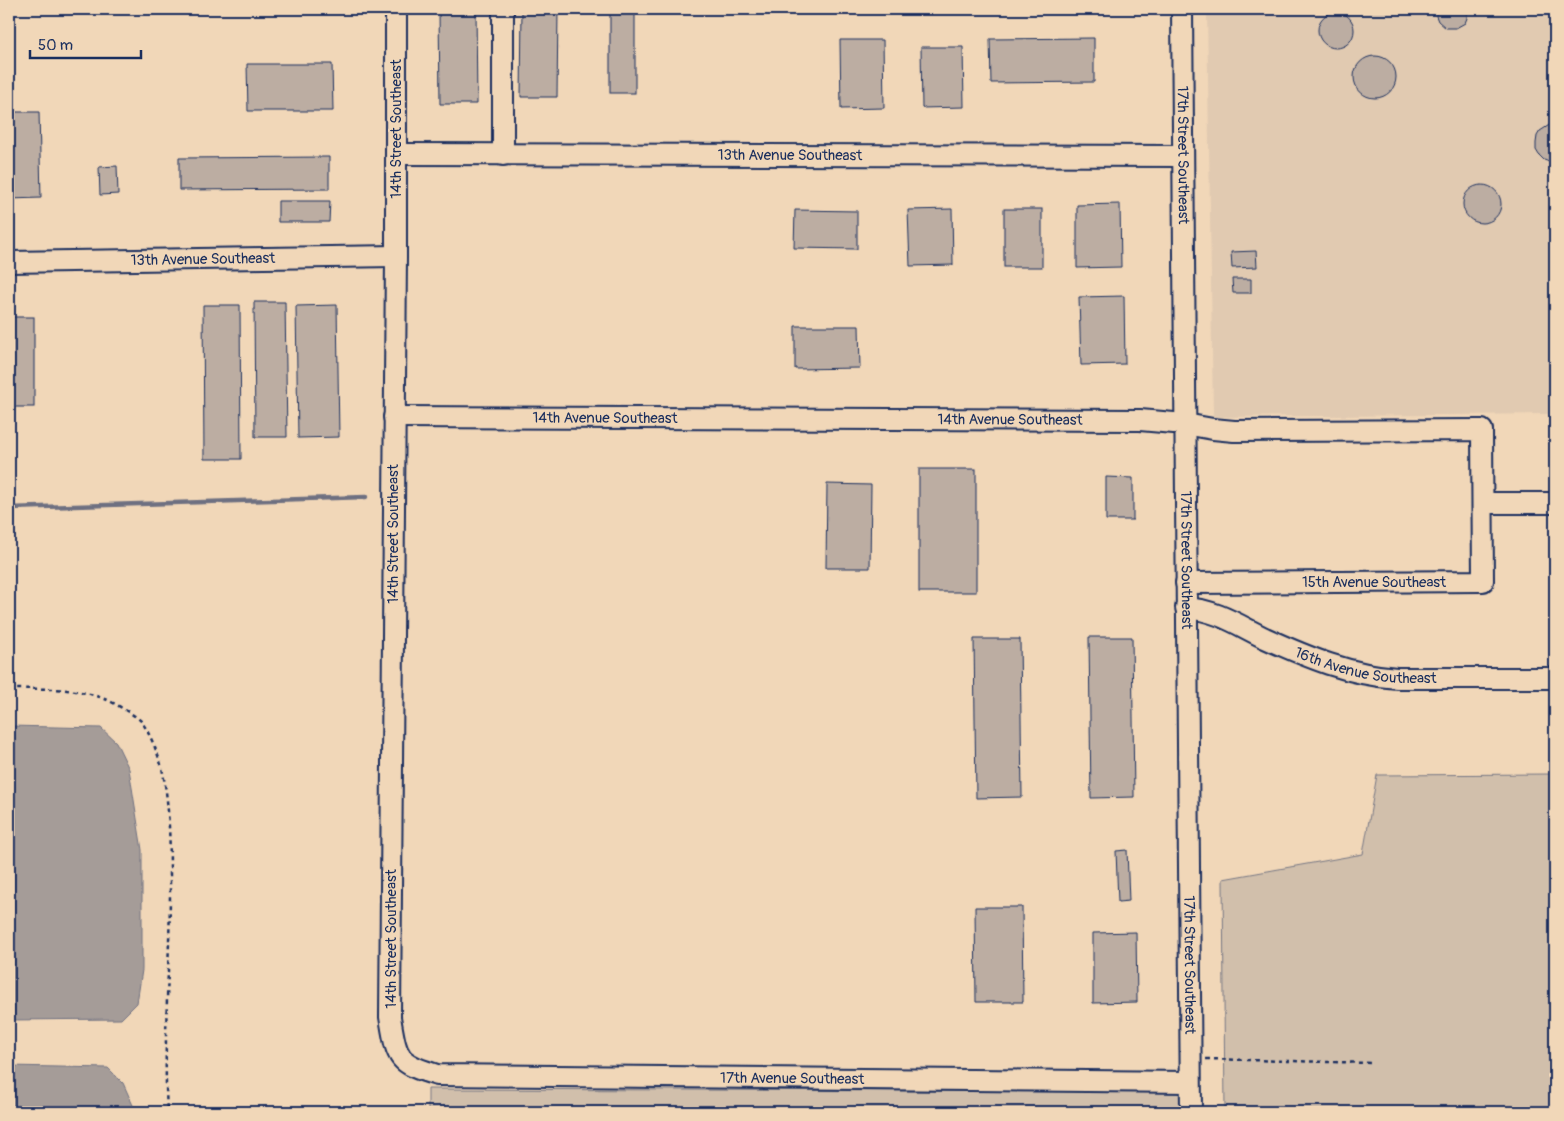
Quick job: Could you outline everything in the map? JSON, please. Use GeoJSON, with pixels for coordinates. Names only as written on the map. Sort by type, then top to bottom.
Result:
{"type":"FeatureCollection","features":[{"type":"Feature","properties":{"kind":"street","name":"14th Street Southeast"},"geometry":{"type":"LineString","coordinates":[[396,9],[390,1017],[394,1043],[400,1058]]}},
{"type":"Feature","properties":{"kind":"street"},"geometry":{"type":"LineString","coordinates":[[503,9],[503,155]]}},
{"type":"Feature","properties":{"kind":"street","name":"17th Street Southeast"},"geometry":{"type":"LineString","coordinates":[[1182,9],[1191,1112]]}},
{"type":"Feature","properties":{"kind":"street","name":"13th Avenue Southeast"},"geometry":{"type":"LineString","coordinates":[[396,154],[1183,156]]}},
{"type":"Feature","properties":{"kind":"street","name":"13th Avenue Southeast"},"geometry":{"type":"LineString","coordinates":[[9,262],[396,256]]}},
{"type":"Feature","properties":{"kind":"street","name":"14th Avenue Southeast"},"geometry":{"type":"LineString","coordinates":[[394,417],[1140,420],[1234,431],[1482,430],[1483,503]]}},
{"type":"Feature","properties":{"kind":"street"},"geometry":{"type":"LineString","coordinates":[[1483,503],[1555,502]]}},
{"type":"Feature","properties":{"kind":"street","name":"15th Avenue Southeast"},"geometry":{"type":"LineString","coordinates":[[1186,583],[1483,581],[1483,503]]}},
{"type":"Feature","properties":{"kind":"street","name":"16th Avenue Southeast"},"geometry":{"type":"LineString","coordinates":[[1186,608],[1210,611],[1316,660],[1374,677],[1555,678]]}},
{"type":"Feature","properties":{"kind":"street","name":"17th Avenue Southeast"},"geometry":{"type":"LineString","coordinates":[[400,1058],[415,1068],[437,1075],[1190,1082]]}},
{"type":"Feature","properties":{"kind":"path"},"geometry":{"type":"LineString","coordinates":[[9,689],[74,690],[96,696],[117,705],[140,720],[148,732],[163,771],[169,823],[170,860],[170,948],[165,1076],[167,1112]]}},
{"type":"Feature","properties":{"kind":"path"},"geometry":{"type":"LineString","coordinates":[[1190,1059],[1372,1063]]}},
{"type":"Feature","properties":{"kind":"shaded area"},"geometry":{"type":"Polygon","coordinates":[[[1207,9],[1555,9],[1555,414],[1213,417],[1207,9]]]}},
{"type":"Feature","properties":{"kind":"shaded area"},"geometry":{"type":"Polygon","coordinates":[[[9,726],[101,728],[116,742],[129,769],[142,850],[142,970],[137,1003],[121,1019],[9,1020],[9,726]]]}},
{"type":"Feature","properties":{"kind":"shaded area"},"geometry":{"type":"Polygon","coordinates":[[[1555,774],[1555,1112],[1225,1112],[1223,879],[1363,854],[1377,775],[1555,774]]]}},
{"type":"Feature","properties":{"kind":"shaded area"},"geometry":{"type":"Polygon","coordinates":[[[9,1066],[108,1068],[123,1083],[136,1112],[9,1112],[9,1066]]]}},
{"type":"Feature","properties":{"kind":"shaded area"},"geometry":{"type":"Polygon","coordinates":[[[428,1089],[1183,1092],[1183,1112],[428,1112],[428,1089]]]}},
{"type":"Feature","properties":{"kind":"building"},"geometry":{"type":"Polygon","coordinates":[[[439,9],[476,9],[477,104],[440,104],[439,9]]]}},
{"type":"Feature","properties":{"kind":"building"},"geometry":{"type":"Polygon","coordinates":[[[522,9],[558,9],[557,97],[521,97],[522,9]]]}},
{"type":"Feature","properties":{"kind":"building"},"geometry":{"type":"Polygon","coordinates":[[[610,9],[635,9],[635,93],[610,93],[610,9]]]}},
{"type":"Feature","properties":{"kind":"building"},"geometry":{"type":"Polygon","coordinates":[[[1436,9],[1467,9],[1467,18],[1465,23],[1456,28],[1446,28],[1438,21],[1436,9]]]}},
{"type":"Feature","properties":{"kind":"building"},"geometry":{"type":"Polygon","coordinates":[[[1336,12],[1343,13],[1349,17],[1353,23],[1353,37],[1349,43],[1343,47],[1336,48],[1329,47],[1323,43],[1319,37],[1318,30],[1319,23],[1323,17],[1329,13],[1336,12]]]}},
{"type":"Feature","properties":{"kind":"building"},"geometry":{"type":"Polygon","coordinates":[[[1094,38],[1094,82],[991,83],[990,39],[1094,38]]]}},
{"type":"Feature","properties":{"kind":"building"},"geometry":{"type":"Polygon","coordinates":[[[840,40],[883,40],[884,108],[841,109],[840,40]]]}},
{"type":"Feature","properties":{"kind":"building"},"geometry":{"type":"Polygon","coordinates":[[[921,47],[963,47],[964,107],[922,108],[921,47]]]}},
{"type":"Feature","properties":{"kind":"building"},"geometry":{"type":"Polygon","coordinates":[[[1375,56],[1390,62],[1396,77],[1390,92],[1375,98],[1360,92],[1354,77],[1360,62],[1375,56]]]}},
{"type":"Feature","properties":{"kind":"building"},"geometry":{"type":"Polygon","coordinates":[[[247,64],[332,64],[333,111],[248,111],[247,64]]]}},
{"type":"Feature","properties":{"kind":"building"},"geometry":{"type":"Polygon","coordinates":[[[9,112],[39,112],[41,198],[9,199],[9,112]]]}},
{"type":"Feature","properties":{"kind":"building"},"geometry":{"type":"Polygon","coordinates":[[[1551,124],[1555,124],[1555,164],[1544,160],[1536,150],[1537,136],[1540,131],[1551,124]]]}},
{"type":"Feature","properties":{"kind":"building"},"geometry":{"type":"Polygon","coordinates":[[[329,157],[329,189],[179,190],[179,158],[329,157]]]}},
{"type":"Feature","properties":{"kind":"building"},"geometry":{"type":"Polygon","coordinates":[[[117,166],[118,194],[100,195],[99,167],[117,166]]]}},
{"type":"Feature","properties":{"kind":"building"},"geometry":{"type":"Polygon","coordinates":[[[1482,185],[1489,186],[1495,191],[1500,197],[1500,211],[1495,217],[1489,222],[1482,223],[1475,222],[1469,217],[1464,211],[1463,204],[1464,197],[1469,191],[1475,186],[1482,185]]]}},
{"type":"Feature","properties":{"kind":"building"},"geometry":{"type":"Polygon","coordinates":[[[278,201],[330,201],[329,222],[278,222],[278,201]]]}},
{"type":"Feature","properties":{"kind":"building"},"geometry":{"type":"Polygon","coordinates":[[[1120,204],[1121,267],[1077,268],[1077,205],[1120,204]]]}},
{"type":"Feature","properties":{"kind":"building"},"geometry":{"type":"Polygon","coordinates":[[[952,209],[953,265],[910,266],[908,210],[952,209]]]}},
{"type":"Feature","properties":{"kind":"building"},"geometry":{"type":"Polygon","coordinates":[[[1004,209],[1042,209],[1042,267],[1004,267],[1004,209]]]}},
{"type":"Feature","properties":{"kind":"building"},"geometry":{"type":"Polygon","coordinates":[[[795,210],[857,211],[857,249],[794,248],[795,210]]]}},
{"type":"Feature","properties":{"kind":"building"},"geometry":{"type":"Polygon","coordinates":[[[1256,251],[1257,267],[1232,268],[1231,252],[1256,251]]]}},
{"type":"Feature","properties":{"kind":"building"},"geometry":{"type":"Polygon","coordinates":[[[1232,279],[1251,279],[1251,293],[1233,293],[1232,279]]]}},
{"type":"Feature","properties":{"kind":"building"},"geometry":{"type":"Polygon","coordinates":[[[1124,296],[1125,364],[1081,365],[1079,297],[1124,296]]]}},
{"type":"Feature","properties":{"kind":"building"},"geometry":{"type":"Polygon","coordinates":[[[254,302],[285,302],[287,437],[255,437],[254,302]]]}},
{"type":"Feature","properties":{"kind":"building"},"geometry":{"type":"Polygon","coordinates":[[[203,305],[240,305],[241,459],[204,459],[203,305]]]}},
{"type":"Feature","properties":{"kind":"building"},"geometry":{"type":"Polygon","coordinates":[[[337,305],[339,437],[298,438],[296,306],[337,305]]]}},
{"type":"Feature","properties":{"kind":"building"},"geometry":{"type":"Polygon","coordinates":[[[9,317],[34,317],[34,407],[9,407],[9,317]]]}},
{"type":"Feature","properties":{"kind":"building"},"geometry":{"type":"Polygon","coordinates":[[[795,326],[859,326],[860,368],[795,369],[795,326]]]}},
{"type":"Feature","properties":{"kind":"building"},"geometry":{"type":"Polygon","coordinates":[[[919,469],[976,469],[976,592],[919,592],[919,469]]]}},
{"type":"Feature","properties":{"kind":"building"},"geometry":{"type":"Polygon","coordinates":[[[1106,477],[1133,478],[1133,520],[1106,520],[1106,477]]]}},
{"type":"Feature","properties":{"kind":"building"},"geometry":{"type":"Polygon","coordinates":[[[827,484],[871,485],[870,568],[826,568],[827,484]]]}},
{"type":"Feature","properties":{"kind":"building"},"geometry":{"type":"Polygon","coordinates":[[[1089,637],[1132,637],[1134,797],[1091,798],[1089,637]]]}},
{"type":"Feature","properties":{"kind":"building"},"geometry":{"type":"Polygon","coordinates":[[[974,639],[1020,639],[1022,797],[976,798],[974,639]]]}},
{"type":"Feature","properties":{"kind":"building"},"geometry":{"type":"Polygon","coordinates":[[[1127,850],[1129,901],[1118,902],[1116,851],[1127,850]]]}},
{"type":"Feature","properties":{"kind":"building"},"geometry":{"type":"Polygon","coordinates":[[[975,907],[1022,907],[1023,1002],[976,1002],[975,907]]]}},
{"type":"Feature","properties":{"kind":"building"},"geometry":{"type":"Polygon","coordinates":[[[1136,932],[1137,1002],[1093,1003],[1093,933],[1136,932]]]}},
{"type":"Feature","properties":{"kind":"waterway"},"geometry":{"type":"LineString","coordinates":[[9,508],[366,497]]}}]}
